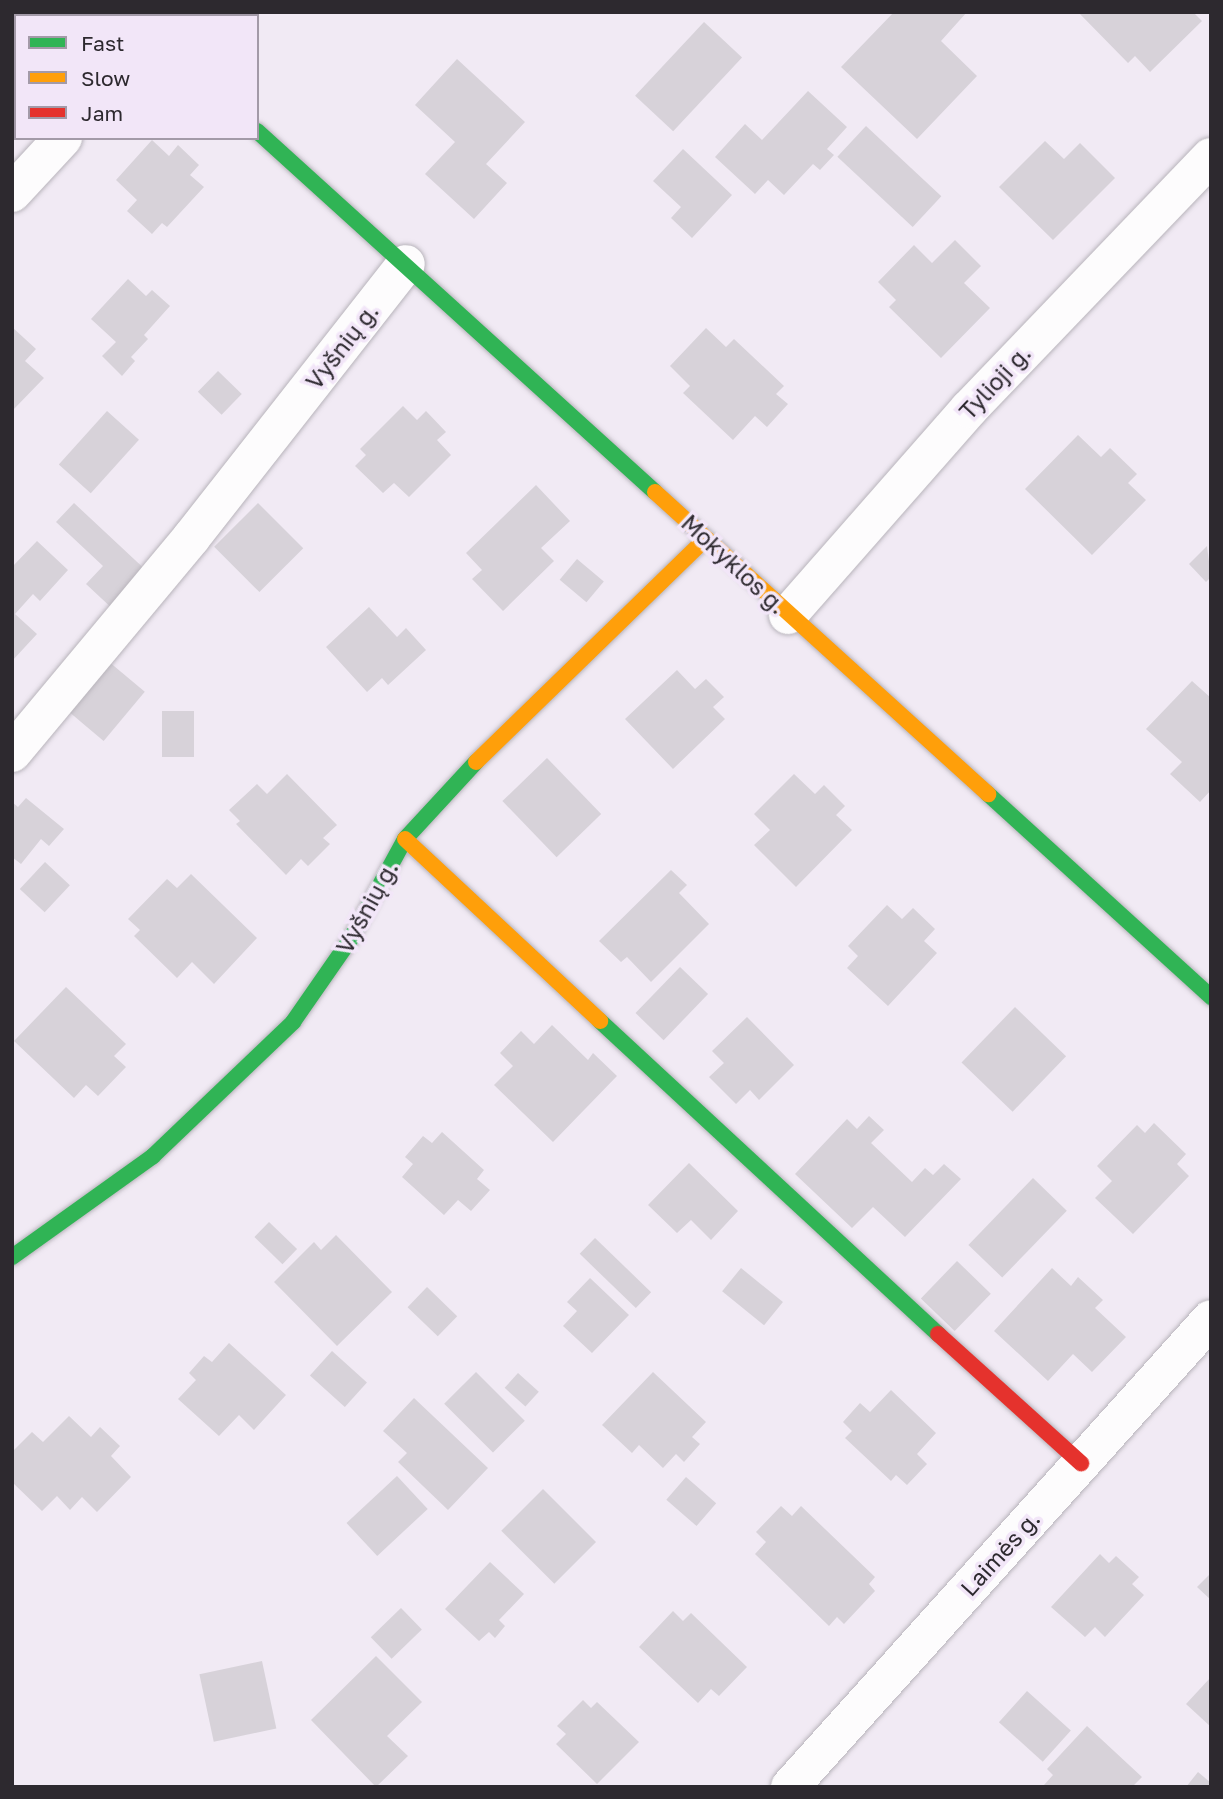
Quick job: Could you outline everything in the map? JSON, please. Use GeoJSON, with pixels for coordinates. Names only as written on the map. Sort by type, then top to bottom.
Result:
{"type":"FeatureCollection","features":[{"type":"Feature","properties":{"kind":"street","name":"Mokyklos g."},"geometry":{"type":"LineString","coordinates":[[259,133],[1211,997]]}},
{"type":"Feature","properties":{"kind":"street"},"geometry":{"type":"LineString","coordinates":[[12,193],[61,140]]}},
{"type":"Feature","properties":{"kind":"street","name":"Tylioji g."},"geometry":{"type":"LineString","coordinates":[[788,615],[969,409],[1211,157]]}},
{"type":"Feature","properties":{"kind":"street","name":"Vyšnių g."},"geometry":{"type":"LineString","coordinates":[[12,753],[191,538],[406,264]]}},
{"type":"Feature","properties":{"kind":"street","name":"Vyšnių g."},"geometry":{"type":"LineString","coordinates":[[12,1257],[153,1156],[293,1022],[350,940],[405,839],[430,807],[706,538]]}},
{"type":"Feature","properties":{"kind":"street"},"geometry":{"type":"LineString","coordinates":[[405,839],[780,1190],[1081,1463]]}},
{"type":"Feature","properties":{"kind":"street","name":"Laimės g."},"geometry":{"type":"LineString","coordinates":[[790,1787],[1211,1319]]}},
{"type":"Feature","properties":{"kind":"building"},"geometry":{"type":"Polygon","coordinates":[[[894,12],[967,12],[941,41],[977,76],[917,139],[841,67],[894,12]]]}},
{"type":"Feature","properties":{"kind":"building"},"geometry":{"type":"Polygon","coordinates":[[[1078,12],[1193,12],[1202,21],[1150,72],[1135,56],[1128,63],[1078,12]]]}},
{"type":"Feature","properties":{"kind":"building"},"geometry":{"type":"Polygon","coordinates":[[[704,22],[742,57],[673,131],[635,96],[704,22]]]}},
{"type":"Feature","properties":{"kind":"building"},"geometry":{"type":"Polygon","coordinates":[[[457,59],[525,122],[486,164],[507,183],[474,219],[425,174],[455,142],[415,105],[457,59]]]}},
{"type":"Feature","properties":{"kind":"building"},"geometry":{"type":"Polygon","coordinates":[[[808,91],[847,127],[827,149],[834,155],[820,170],[813,164],[784,195],[768,180],[755,194],[715,157],[745,124],[762,140],[808,91]]]}},
{"type":"Feature","properties":{"kind":"building"},"geometry":{"type":"Polygon","coordinates":[[[866,126],[941,196],[913,227],[837,157],[866,126]]]}},
{"type":"Feature","properties":{"kind":"building"},"geometry":{"type":"Polygon","coordinates":[[[152,140],[169,156],[178,145],[199,165],[190,175],[204,187],[167,227],[162,223],[152,234],[127,211],[137,200],[116,180],[152,140]]]}},
{"type":"Feature","properties":{"kind":"building"},"geometry":{"type":"Polygon","coordinates":[[[1045,141],[1064,159],[1080,143],[1115,178],[1053,240],[999,187],[1045,141]]]}},
{"type":"Feature","properties":{"kind":"building"},"geometry":{"type":"Polygon","coordinates":[[[683,149],[732,195],[692,238],[671,218],[681,207],[653,181],[683,149]]]}},
{"type":"Feature","properties":{"kind":"building"},"geometry":{"type":"Polygon","coordinates":[[[955,240],[981,266],[964,283],[990,308],[941,358],[889,307],[896,300],[878,282],[914,245],[932,263],[955,240]]]}},
{"type":"Feature","properties":{"kind":"building"},"geometry":{"type":"Polygon","coordinates":[[[128,279],[146,296],[152,290],[170,306],[144,335],[148,339],[131,357],[135,361],[122,376],[102,356],[116,342],[91,319],[128,279]]]}},
{"type":"Feature","properties":{"kind":"building"},"geometry":{"type":"Polygon","coordinates":[[[12,327],[36,349],[25,361],[44,378],[12,411],[12,327]]]}},
{"type":"Feature","properties":{"kind":"building"},"geometry":{"type":"Polygon","coordinates":[[[706,328],[726,347],[734,339],[784,386],[776,394],[788,404],[767,427],[755,416],[733,440],[683,393],[690,386],[670,366],[706,328]]]}},
{"type":"Feature","properties":{"kind":"building"},"geometry":{"type":"Polygon","coordinates":[[[218,371],[242,394],[222,415],[198,392],[218,371]]]}},
{"type":"Feature","properties":{"kind":"building"},"geometry":{"type":"Polygon","coordinates":[[[403,406],[417,420],[426,411],[446,432],[437,440],[451,455],[409,497],[394,483],[383,493],[355,466],[366,455],[360,449],[403,406]]]}},
{"type":"Feature","properties":{"kind":"building"},"geometry":{"type":"Polygon","coordinates":[[[107,411],[139,440],[91,493],[59,465],[107,411]]]}},
{"type":"Feature","properties":{"kind":"building"},"geometry":{"type":"Polygon","coordinates":[[[1078,435],[1101,457],[1110,448],[1137,474],[1128,483],[1146,500],[1092,555],[1025,489],[1078,435]]]}},
{"type":"Feature","properties":{"kind":"building"},"geometry":{"type":"Polygon","coordinates":[[[536,485],[570,521],[541,548],[554,561],[503,611],[472,579],[482,570],[466,553],[536,485]]]}},
{"type":"Feature","properties":{"kind":"building"},"geometry":{"type":"Polygon","coordinates":[[[74,503],[150,574],[116,612],[86,584],[103,566],[56,522],[74,503]]]}},
{"type":"Feature","properties":{"kind":"building"},"geometry":{"type":"Polygon","coordinates":[[[258,503],[303,548],[259,592],[214,547],[258,503]]]}},
{"type":"Feature","properties":{"kind":"building"},"geometry":{"type":"Polygon","coordinates":[[[37,541],[68,570],[40,601],[33,594],[15,614],[37,634],[12,661],[12,567],[37,541]]]}},
{"type":"Feature","properties":{"kind":"building"},"geometry":{"type":"Polygon","coordinates":[[[1207,546],[1211,577],[1206,582],[1189,564],[1207,546]]]}},
{"type":"Feature","properties":{"kind":"building"},"geometry":{"type":"Polygon","coordinates":[[[577,559],[604,581],[586,602],[560,580],[577,559]]]}},
{"type":"Feature","properties":{"kind":"building"},"geometry":{"type":"Polygon","coordinates":[[[369,607],[397,637],[406,628],[426,650],[388,685],[382,678],[367,692],[326,647],[369,607]]]}},
{"type":"Feature","properties":{"kind":"building"},"geometry":{"type":"Polygon","coordinates":[[[108,661],[145,692],[104,741],[67,710],[108,661]]]}},
{"type":"Feature","properties":{"kind":"building"},"geometry":{"type":"Polygon","coordinates":[[[677,670],[695,689],[706,679],[724,697],[713,707],[725,719],[673,769],[625,719],[677,670]]]}},
{"type":"Feature","properties":{"kind":"building"},"geometry":{"type":"Polygon","coordinates":[[[1192,681],[1211,698],[1211,790],[1200,802],[1170,774],[1182,762],[1146,729],[1192,681]]]}},
{"type":"Feature","properties":{"kind":"building"},"geometry":{"type":"Polygon","coordinates":[[[162,711],[194,711],[194,757],[162,757],[162,711]]]}},
{"type":"Feature","properties":{"kind":"building"},"geometry":{"type":"Polygon","coordinates":[[[547,758],[601,814],[557,857],[502,801],[547,758]]]}},
{"type":"Feature","properties":{"kind":"building"},"geometry":{"type":"Polygon","coordinates":[[[287,774],[337,825],[323,838],[330,844],[308,866],[301,859],[286,875],[236,824],[240,821],[229,810],[257,784],[267,794],[287,774]]]}},
{"type":"Feature","properties":{"kind":"building"},"geometry":{"type":"Polygon","coordinates":[[[794,774],[815,794],[824,785],[845,806],[836,815],[852,830],[796,887],[754,845],[770,830],[754,814],[794,774]]]}},
{"type":"Feature","properties":{"kind":"building"},"geometry":{"type":"Polygon","coordinates":[[[26,798],[64,829],[49,846],[41,839],[21,864],[12,857],[12,802],[18,807],[26,798]]]}},
{"type":"Feature","properties":{"kind":"building"},"geometry":{"type":"Polygon","coordinates":[[[45,862],[70,885],[45,912],[20,889],[45,862]]]}},
{"type":"Feature","properties":{"kind":"building"},"geometry":{"type":"Polygon","coordinates":[[[671,870],[687,885],[679,893],[709,924],[651,982],[627,957],[621,962],[599,941],[671,870]]]}},
{"type":"Feature","properties":{"kind":"building"},"geometry":{"type":"Polygon","coordinates":[[[191,874],[257,938],[214,984],[192,962],[177,978],[134,936],[140,930],[128,919],[167,879],[177,888],[191,874]]]}},
{"type":"Feature","properties":{"kind":"building"},"geometry":{"type":"Polygon","coordinates":[[[887,905],[902,919],[913,908],[935,929],[924,941],[937,953],[888,1006],[847,968],[858,956],[848,946],[887,905]]]}},
{"type":"Feature","properties":{"kind":"building"},"geometry":{"type":"Polygon","coordinates":[[[680,967],[708,994],[664,1040],[636,1013],[680,967]]]}},
{"type":"Feature","properties":{"kind":"building"},"geometry":{"type":"Polygon","coordinates":[[[66,987],[126,1044],[114,1056],[126,1067],[98,1096],[86,1085],[74,1098],[14,1041],[66,987]]]}},
{"type":"Feature","properties":{"kind":"building"},"geometry":{"type":"Polygon","coordinates":[[[1015,1007],[1066,1056],[1013,1112],[962,1062],[1015,1007]]]}},
{"type":"Feature","properties":{"kind":"building"},"geometry":{"type":"Polygon","coordinates":[[[747,1017],[794,1065],[759,1100],[750,1090],[736,1104],[709,1077],[724,1063],[712,1051],[747,1017]]]}},
{"type":"Feature","properties":{"kind":"building"},"geometry":{"type":"Polygon","coordinates":[[[552,1025],[588,1060],[593,1053],[617,1076],[553,1142],[494,1085],[513,1066],[500,1053],[521,1031],[534,1044],[552,1025]]]}},
{"type":"Feature","properties":{"kind":"building"},"geometry":{"type":"Polygon","coordinates":[[[869,1116],[884,1130],[871,1143],[912,1182],[925,1168],[933,1175],[944,1164],[961,1179],[905,1237],[873,1207],[852,1228],[795,1174],[847,1119],[857,1129],[869,1116]]]}},
{"type":"Feature","properties":{"kind":"building"},"geometry":{"type":"Polygon","coordinates":[[[1154,1123],[1186,1154],[1177,1164],[1189,1176],[1133,1234],[1095,1198],[1112,1181],[1097,1166],[1137,1125],[1145,1133],[1154,1123]]]}},
{"type":"Feature","properties":{"kind":"building"},"geometry":{"type":"Polygon","coordinates":[[[442,1132],[484,1170],[477,1179],[490,1190],[471,1211],[458,1200],[444,1215],[402,1177],[413,1164],[405,1157],[423,1136],[432,1143],[442,1132]]]}},
{"type":"Feature","properties":{"kind":"building"},"geometry":{"type":"Polygon","coordinates":[[[689,1163],[738,1211],[711,1240],[691,1220],[677,1233],[648,1205],[689,1163]]]}},
{"type":"Feature","properties":{"kind":"building"},"geometry":{"type":"Polygon","coordinates":[[[1033,1178],[1067,1211],[1002,1278],[968,1245],[1033,1178]]]}},
{"type":"Feature","properties":{"kind":"building"},"geometry":{"type":"Polygon","coordinates":[[[269,1222],[297,1249],[282,1264],[254,1237],[269,1222]]]}},
{"type":"Feature","properties":{"kind":"building"},"geometry":{"type":"Polygon","coordinates":[[[336,1235],[392,1292],[337,1346],[274,1282],[314,1242],[321,1250],[336,1235]]]}},
{"type":"Feature","properties":{"kind":"building"},"geometry":{"type":"Polygon","coordinates":[[[595,1238],[651,1292],[636,1308],[580,1254],[595,1238]]]}},
{"type":"Feature","properties":{"kind":"building"},"geometry":{"type":"Polygon","coordinates":[[[957,1261],[991,1294],[955,1331],[921,1298],[957,1261]]]}},
{"type":"Feature","properties":{"kind":"building"},"geometry":{"type":"Polygon","coordinates":[[[741,1268],[783,1302],[764,1325],[722,1291],[741,1268]]]}},
{"type":"Feature","properties":{"kind":"building"},"geometry":{"type":"Polygon","coordinates":[[[1052,1268],[1071,1286],[1078,1277],[1103,1300],[1095,1308],[1126,1337],[1092,1372],[1073,1354],[1048,1381],[994,1331],[1052,1268]]]}},
{"type":"Feature","properties":{"kind":"building"},"geometry":{"type":"Polygon","coordinates":[[[590,1278],[629,1315],[592,1353],[563,1326],[577,1311],[567,1302],[590,1278]]]}},
{"type":"Feature","properties":{"kind":"building"},"geometry":{"type":"Polygon","coordinates":[[[427,1287],[457,1316],[438,1336],[408,1307],[427,1287]]]}},
{"type":"Feature","properties":{"kind":"building"},"geometry":{"type":"Polygon","coordinates":[[[229,1343],[286,1395],[254,1430],[239,1415],[219,1436],[178,1399],[196,1380],[189,1373],[204,1356],[212,1362],[229,1343]]]}},
{"type":"Feature","properties":{"kind":"building"},"geometry":{"type":"Polygon","coordinates":[[[332,1351],[367,1382],[345,1407],[310,1376],[332,1351]]]}},
{"type":"Feature","properties":{"kind":"building"},"geometry":{"type":"Polygon","coordinates":[[[476,1372],[525,1421],[493,1453],[444,1404],[476,1372]]]}},
{"type":"Feature","properties":{"kind":"building"},"geometry":{"type":"Polygon","coordinates":[[[653,1372],[706,1422],[692,1437],[700,1444],[684,1462],[676,1454],[663,1468],[639,1445],[632,1453],[602,1425],[653,1372]]]}},
{"type":"Feature","properties":{"kind":"building"},"geometry":{"type":"Polygon","coordinates":[[[518,1373],[539,1392],[525,1407],[505,1388],[518,1373]]]}},
{"type":"Feature","properties":{"kind":"building"},"geometry":{"type":"Polygon","coordinates":[[[891,1390],[936,1433],[917,1454],[927,1464],[907,1485],[896,1475],[891,1481],[845,1438],[852,1431],[843,1422],[860,1403],[870,1412],[891,1390]]]}},
{"type":"Feature","properties":{"kind":"building"},"geometry":{"type":"Polygon","coordinates":[[[414,1398],[488,1468],[448,1510],[398,1462],[407,1453],[383,1431],[414,1398]]]}},
{"type":"Feature","properties":{"kind":"building"},"geometry":{"type":"Polygon","coordinates":[[[69,1416],[91,1437],[100,1427],[120,1446],[111,1456],[131,1477],[97,1512],[82,1497],[70,1510],[57,1496],[42,1511],[12,1482],[12,1452],[32,1432],[43,1442],[69,1416]]]}},
{"type":"Feature","properties":{"kind":"building"},"geometry":{"type":"Polygon","coordinates":[[[397,1476],[428,1509],[377,1556],[347,1523],[397,1476]]]}},
{"type":"Feature","properties":{"kind":"building"},"geometry":{"type":"Polygon","coordinates":[[[686,1477],[716,1503],[697,1526],[666,1500],[686,1477]]]}},
{"type":"Feature","properties":{"kind":"building"},"geometry":{"type":"Polygon","coordinates":[[[543,1489],[596,1542],[554,1584],[501,1531],[543,1489]]]}},
{"type":"Feature","properties":{"kind":"building"},"geometry":{"type":"Polygon","coordinates":[[[781,1506],[792,1516],[801,1506],[875,1577],[869,1584],[875,1591],[844,1624],[837,1617],[829,1626],[755,1554],[766,1542],[756,1532],[781,1506]]]}},
{"type":"Feature","properties":{"kind":"building"},"geometry":{"type":"Polygon","coordinates":[[[1100,1554],[1109,1563],[1116,1556],[1139,1577],[1132,1584],[1144,1595],[1105,1637],[1095,1627],[1085,1637],[1051,1607],[1100,1554]]]}},
{"type":"Feature","properties":{"kind":"building"},"geometry":{"type":"Polygon","coordinates":[[[490,1562],[524,1594],[499,1620],[505,1626],[495,1638],[489,1632],[479,1641],[445,1609],[490,1562]]]}},
{"type":"Feature","properties":{"kind":"building"},"geometry":{"type":"Polygon","coordinates":[[[1211,1573],[1211,1600],[1197,1587],[1211,1573]]]}},
{"type":"Feature","properties":{"kind":"building"},"geometry":{"type":"Polygon","coordinates":[[[401,1608],[422,1630],[392,1659],[371,1637],[401,1608]]]}},
{"type":"Feature","properties":{"kind":"building"},"geometry":{"type":"Polygon","coordinates":[[[673,1611],[683,1621],[691,1613],[747,1667],[719,1696],[711,1689],[698,1703],[639,1647],[673,1611]]]}},
{"type":"Feature","properties":{"kind":"building"},"geometry":{"type":"Polygon","coordinates":[[[376,1656],[422,1702],[387,1736],[408,1756],[376,1787],[311,1720],[376,1656]]]}},
{"type":"Feature","properties":{"kind":"building"},"geometry":{"type":"Polygon","coordinates":[[[262,1661],[276,1728],[214,1742],[199,1674],[262,1661]]]}},
{"type":"Feature","properties":{"kind":"building"},"geometry":{"type":"Polygon","coordinates":[[[1211,1677],[1211,1727],[1186,1704],[1211,1677]]]}},
{"type":"Feature","properties":{"kind":"building"},"geometry":{"type":"Polygon","coordinates":[[[1027,1691],[1071,1730],[1043,1762],[999,1722],[1027,1691]]]}},
{"type":"Feature","properties":{"kind":"building"},"geometry":{"type":"Polygon","coordinates":[[[583,1700],[591,1708],[597,1702],[639,1742],[597,1784],[556,1744],[566,1734],[557,1726],[583,1700]]]}},
{"type":"Feature","properties":{"kind":"building"},"geometry":{"type":"Polygon","coordinates":[[[1087,1726],[1142,1777],[1132,1787],[1044,1785],[1053,1775],[1047,1769],[1087,1726]]]}},
{"type":"Feature","properties":{"kind":"building"},"geometry":{"type":"Polygon","coordinates":[[[1198,1772],[1211,1783],[1211,1787],[1186,1787],[1198,1772]]]}},
{"type":"Feature","properties":{"kind":"traffic: fast"},"geometry":{"type":"LineString","coordinates":[[259,133],[655,492]]}},
{"type":"Feature","properties":{"kind":"traffic: fast"},"geometry":{"type":"LineString","coordinates":[[12,1257],[153,1156],[293,1022],[350,940],[405,839],[476,762]]}},
{"type":"Feature","properties":{"kind":"traffic: fast"},"geometry":{"type":"LineString","coordinates":[[988,794],[1211,997]]}},
{"type":"Feature","properties":{"kind":"traffic: fast"},"geometry":{"type":"LineString","coordinates":[[600,1021],[938,1334]]}},
{"type":"Feature","properties":{"kind":"traffic: slow"},"geometry":{"type":"LineString","coordinates":[[655,492],[988,794]]}},
{"type":"Feature","properties":{"kind":"traffic: slow"},"geometry":{"type":"LineString","coordinates":[[476,762],[706,538]]}},
{"type":"Feature","properties":{"kind":"traffic: slow"},"geometry":{"type":"LineString","coordinates":[[405,839],[600,1021]]}},
{"type":"Feature","properties":{"kind":"traffic: jam"},"geometry":{"type":"LineString","coordinates":[[938,1334],[1081,1463]]}}]}
